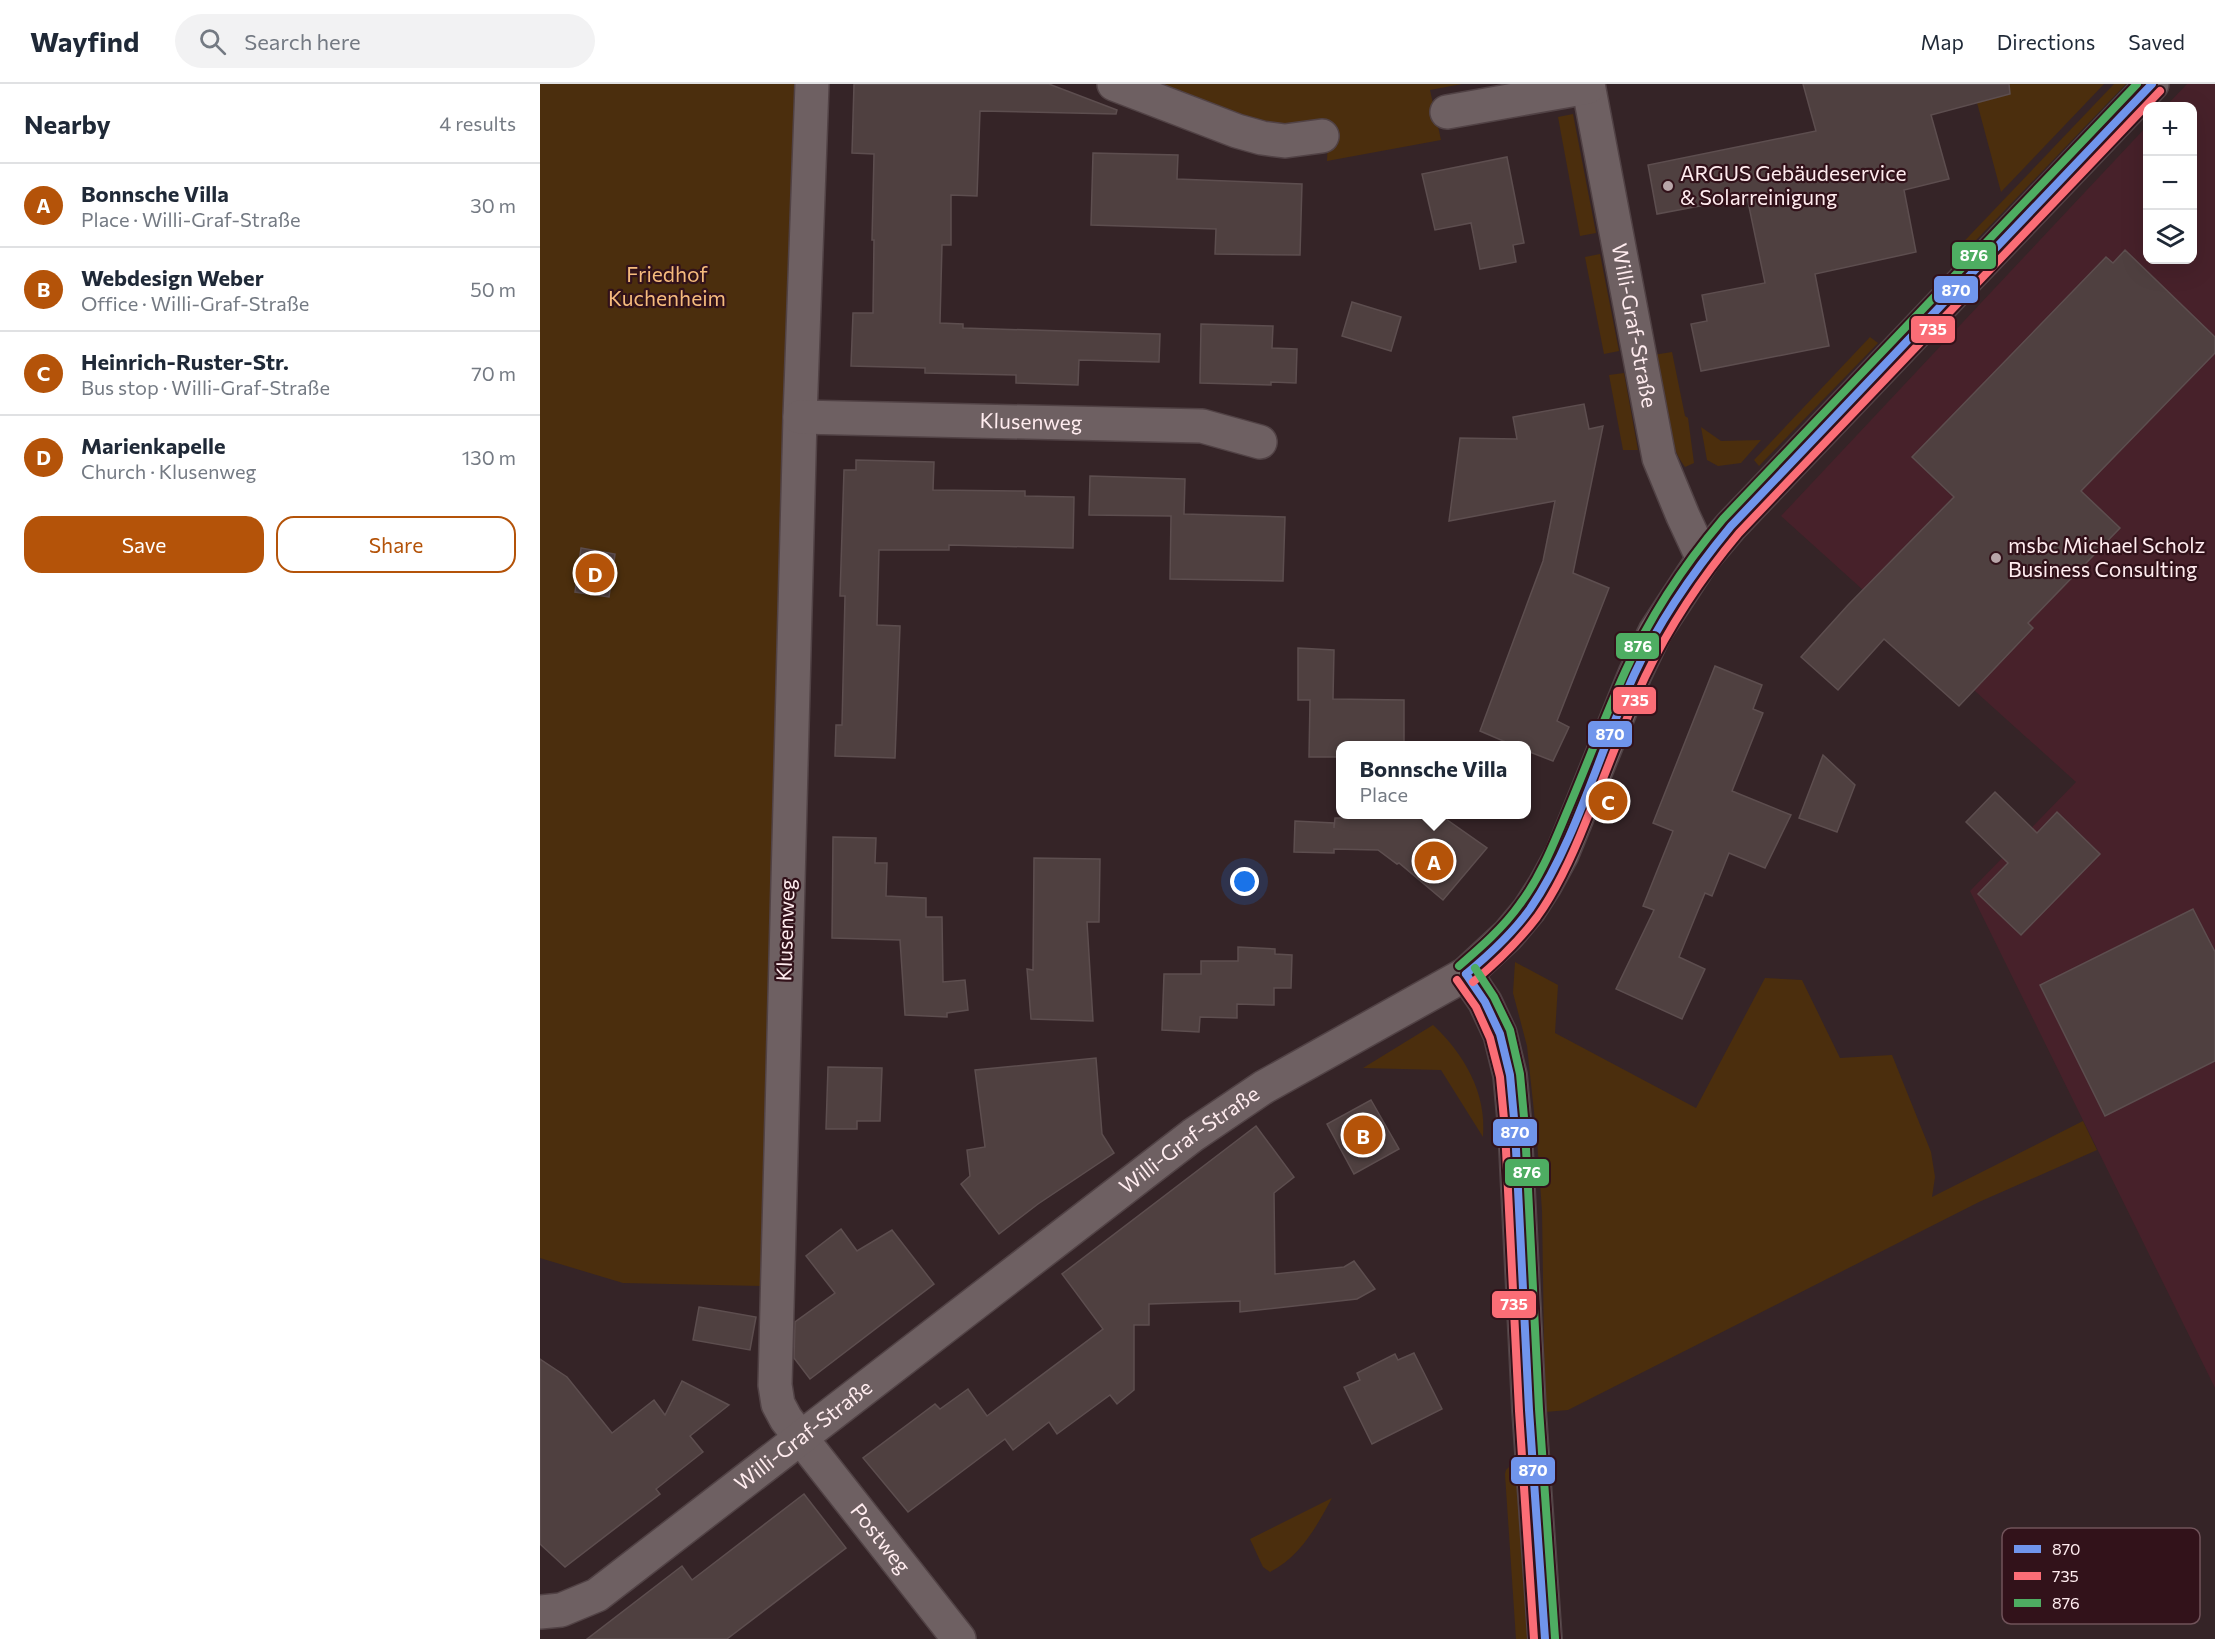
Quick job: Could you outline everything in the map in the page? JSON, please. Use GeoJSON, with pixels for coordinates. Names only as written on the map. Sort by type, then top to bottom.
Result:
{"type":"FeatureCollection","features":[{"type":"Feature","properties":{"kind":"street","name":"Klusenweg"},"geometry":{"type":"LineString","coordinates":[[800,1437],[778,1404],[775,1385],[800,417],[812,84]]}},
{"type":"Feature","properties":{"kind":"street"},"geometry":{"type":"LineString","coordinates":[[1114,84],[1237,131],[1262,138],[1285,141],[1322,136]]}},
{"type":"Feature","properties":{"kind":"street","name":"Willi-Graf-Straße"},"geometry":{"type":"LineString","coordinates":[[540,1612],[561,1610],[597,1594],[1193,1135],[1263,1087],[1466,974],[1508,935],[1529,910],[1562,854],[1635,675],[1655,632],[1703,559],[1731,526],[2152,84]]}},
{"type":"Feature","properties":{"kind":"street","name":"Willi-Graf-Straße"},"geometry":{"type":"LineString","coordinates":[[1447,112],[1588,85],[1659,458],[1703,559]]}},
{"type":"Feature","properties":{"kind":"street","name":"Klusenweg"},"geometry":{"type":"LineString","coordinates":[[800,417],[1202,426],[1260,442]]}},
{"type":"Feature","properties":{"kind":"street"},"geometry":{"type":"LineString","coordinates":[[1466,974],[1485,1002],[1500,1034],[1510,1075],[1545,1639]]}},
{"type":"Feature","properties":{"kind":"street","name":"Postweg"},"geometry":{"type":"LineString","coordinates":[[800,1437],[959,1639]]}},
{"type":"Feature","properties":{"kind":"shaded area"},"geometry":{"type":"Polygon","coordinates":[[[2187,84],[2215,84],[2215,1388],[1970,891],[2076,782],[1781,516],[2143,130],[2143,264],[2197,264],[2197,102],[2170,102],[2187,84]]]}},
{"type":"Feature","properties":{"kind":"green space","name":"Friedhof Kuchenheim"},"geometry":{"type":"Polygon","coordinates":[[[540,84],[795,84],[762,1286],[623,1283],[540,1258],[540,84]]]}},
{"type":"Feature","properties":{"kind":"green space"},"geometry":{"type":"Polygon","coordinates":[[[1157,84],[1462,84],[1430,90],[1441,140],[1327,161],[1329,123],[1294,127],[1258,122],[1157,84]]]}},
{"type":"Feature","properties":{"kind":"green space"},"geometry":{"type":"Polygon","coordinates":[[[1972,84],[2104,84],[2001,192],[1972,84]]]}},
{"type":"Feature","properties":{"kind":"green space"},"geometry":{"type":"Polygon","coordinates":[[[2114,84],[2126,84],[1957,260],[1951,255],[2114,84]]]}},
{"type":"Feature","properties":{"kind":"green space"},"geometry":{"type":"Polygon","coordinates":[[[1573,114],[1596,233],[1580,236],[1558,117],[1573,114]]]}},
{"type":"Feature","properties":{"kind":"green space"},"geometry":{"type":"Polygon","coordinates":[[[1600,254],[1619,351],[1604,354],[1585,257],[1600,254]]]}},
{"type":"Feature","properties":{"kind":"green space"},"geometry":{"type":"Polygon","coordinates":[[[1870,337],[1878,343],[1759,466],[1754,460],[1870,337]]]}},
{"type":"Feature","properties":{"kind":"green space"},"geometry":{"type":"Polygon","coordinates":[[[1672,352],[1685,416],[1688,418],[1694,463],[1685,467],[1678,456],[1668,429],[1653,355],[1672,352]]]}},
{"type":"Feature","properties":{"kind":"green space"},"geometry":{"type":"Polygon","coordinates":[[[1624,373],[1638,450],[1623,450],[1609,375],[1624,373]]]}},
{"type":"Feature","properties":{"kind":"green space"},"geometry":{"type":"Polygon","coordinates":[[[1701,427],[1721,441],[1761,440],[1741,463],[1718,466],[1707,460],[1701,427]]]}},
{"type":"Feature","properties":{"kind":"green space"},"geometry":{"type":"Polygon","coordinates":[[[1515,962],[1558,985],[1555,1033],[1696,1108],[1765,978],[1802,980],[1840,1058],[1892,1055],[1931,1152],[1935,1177],[1932,1197],[2083,1121],[2097,1150],[1979,1202],[1568,1410],[1545,1412],[1542,1211],[1527,1046],[1513,993],[1515,962]]]}},
{"type":"Feature","properties":{"kind":"green space"},"geometry":{"type":"Polygon","coordinates":[[[1433,1025],[1454,1049],[1471,1075],[1481,1105],[1483,1137],[1441,1070],[1363,1068],[1433,1025]]]}},
{"type":"Feature","properties":{"kind":"green space"},"geometry":{"type":"Polygon","coordinates":[[[1509,1467],[1518,1469],[1528,1639],[1516,1639],[1505,1474],[1509,1467]]]}},
{"type":"Feature","properties":{"kind":"green space"},"geometry":{"type":"Polygon","coordinates":[[[1332,1498],[1314,1530],[1291,1558],[1270,1572],[1263,1567],[1250,1539],[1332,1498]]]}},
{"type":"Feature","properties":{"kind":"building"},"geometry":{"type":"Polygon","coordinates":[[[854,84],[1049,84],[1117,110],[1116,114],[980,111],[977,196],[951,195],[951,245],[942,245],[940,323],[963,324],[963,328],[1160,334],[1159,362],[1079,360],[1078,385],[1016,383],[1016,375],[925,373],[925,368],[851,366],[853,313],[873,313],[874,240],[872,240],[874,154],[852,153],[854,84]]]}},
{"type":"Feature","properties":{"kind":"building"},"geometry":{"type":"Polygon","coordinates":[[[1803,84],[2009,84],[2010,94],[1931,115],[1949,179],[1904,190],[1916,252],[1815,274],[1829,346],[1701,371],[1691,324],[1707,321],[1702,295],[1765,283],[1747,197],[1657,214],[1648,165],[1816,131],[1803,84]]]}},
{"type":"Feature","properties":{"kind":"building"},"geometry":{"type":"Polygon","coordinates":[[[1093,153],[1178,155],[1177,179],[1302,184],[1300,255],[1215,254],[1216,229],[1091,225],[1093,153]]]}},
{"type":"Feature","properties":{"kind":"building"},"geometry":{"type":"Polygon","coordinates":[[[1507,157],[1524,243],[1513,245],[1516,262],[1480,269],[1471,223],[1435,230],[1422,174],[1507,157]]]}},
{"type":"Feature","properties":{"kind":"building"},"geometry":{"type":"Polygon","coordinates":[[[2125,250],[2215,337],[2215,353],[2081,491],[2120,528],[2028,623],[2033,628],[1959,706],[1884,639],[1838,690],[1801,657],[1848,605],[1954,497],[1912,457],[2106,257],[2113,263],[2125,250]]]}},
{"type":"Feature","properties":{"kind":"building"},"geometry":{"type":"Polygon","coordinates":[[[1352,302],[1401,317],[1391,351],[1342,336],[1352,302]]]}},
{"type":"Feature","properties":{"kind":"building"},"geometry":{"type":"Polygon","coordinates":[[[1201,324],[1273,326],[1272,348],[1297,349],[1296,383],[1271,382],[1271,385],[1200,383],[1201,324]]]}},
{"type":"Feature","properties":{"kind":"building"},"geometry":{"type":"Polygon","coordinates":[[[1584,404],[1589,429],[1603,426],[1573,573],[1609,588],[1557,721],[1569,727],[1553,761],[1531,753],[1531,741],[1503,741],[1480,731],[1543,561],[1555,501],[1449,521],[1460,438],[1517,439],[1513,417],[1584,404]]]}},
{"type":"Feature","properties":{"kind":"building"},"geometry":{"type":"Polygon","coordinates":[[[856,460],[934,462],[933,490],[1025,491],[1025,496],[1074,497],[1073,548],[949,545],[949,550],[879,550],[877,625],[900,626],[895,758],[835,756],[836,725],[842,725],[845,596],[840,596],[844,470],[856,470],[856,460]]]}},
{"type":"Feature","properties":{"kind":"building"},"geometry":{"type":"Polygon","coordinates":[[[1090,476],[1185,479],[1184,514],[1285,517],[1283,581],[1170,579],[1171,516],[1089,515],[1090,476]]]}},
{"type":"Feature","properties":{"kind":"building"},"geometry":{"type":"Polygon","coordinates":[[[581,548],[615,554],[609,597],[575,592],[581,548]]]}},
{"type":"Feature","properties":{"kind":"building"},"geometry":{"type":"Polygon","coordinates":[[[1298,648],[1334,650],[1333,699],[1404,700],[1404,741],[1336,741],[1336,757],[1309,757],[1310,700],[1298,700],[1298,648]]]}},
{"type":"Feature","properties":{"kind":"building"},"geometry":{"type":"Polygon","coordinates":[[[1715,666],[1762,685],[1753,709],[1763,713],[1732,791],[1791,815],[1765,868],[1729,853],[1712,896],[1705,893],[1679,957],[1705,969],[1682,1019],[1616,989],[1654,910],[1643,906],[1673,831],[1653,823],[1715,666]]]}},
{"type":"Feature","properties":{"kind":"building"},"geometry":{"type":"Polygon","coordinates":[[[1823,755],[1855,785],[1837,832],[1799,818],[1823,755]]]}},
{"type":"Feature","properties":{"kind":"building"},"geometry":{"type":"Polygon","coordinates":[[[1995,792],[2037,833],[2057,812],[2100,854],[2021,935],[1978,894],[2008,863],[1966,822],[1995,792]]]}},
{"type":"Feature","properties":{"kind":"building"},"geometry":{"type":"Polygon","coordinates":[[[1335,818],[1446,819],[1487,848],[1443,900],[1399,863],[1397,864],[1378,850],[1334,849],[1334,853],[1294,852],[1295,821],[1334,823],[1334,828],[1335,818]]]}},
{"type":"Feature","properties":{"kind":"building"},"geometry":{"type":"Polygon","coordinates":[[[833,837],[876,838],[875,863],[887,863],[886,896],[926,898],[926,917],[942,917],[943,982],[965,980],[968,1010],[947,1013],[947,1017],[905,1015],[900,940],[832,938],[833,837]]]}},
{"type":"Feature","properties":{"kind":"building"},"geometry":{"type":"Polygon","coordinates":[[[1034,858],[1100,859],[1099,922],[1087,922],[1093,1021],[1031,1019],[1027,969],[1033,970],[1034,858]]]}},
{"type":"Feature","properties":{"kind":"building"},"geometry":{"type":"Polygon","coordinates":[[[2193,909],[2215,952],[2215,1061],[2105,1116],[2040,985],[2193,909]]]}},
{"type":"Feature","properties":{"kind":"building"},"geometry":{"type":"Polygon","coordinates":[[[1238,947],[1275,949],[1275,954],[1292,955],[1291,988],[1274,988],[1274,1005],[1237,1004],[1237,1018],[1200,1017],[1199,1032],[1162,1030],[1164,974],[1201,974],[1201,961],[1238,961],[1238,947]]]}},
{"type":"Feature","properties":{"kind":"building"},"geometry":{"type":"Polygon","coordinates":[[[1096,1058],[1102,1134],[1114,1153],[1038,1204],[999,1234],[961,1184],[970,1176],[967,1150],[985,1147],[975,1070],[1096,1058]]]}},
{"type":"Feature","properties":{"kind":"building"},"geometry":{"type":"Polygon","coordinates":[[[828,1067],[882,1068],[880,1121],[857,1121],[857,1129],[826,1129],[828,1067]]]}},
{"type":"Feature","properties":{"kind":"building"},"geometry":{"type":"Polygon","coordinates":[[[1371,1100],[1399,1149],[1354,1174],[1327,1124],[1371,1100]]]}},
{"type":"Feature","properties":{"kind":"building"},"geometry":{"type":"Polygon","coordinates":[[[1256,1126],[1294,1177],[1274,1193],[1275,1274],[1344,1267],[1354,1261],[1375,1289],[1357,1299],[1240,1312],[1240,1301],[1149,1304],[1149,1325],[1134,1325],[1134,1390],[1117,1404],[1110,1395],[1057,1434],[1049,1422],[1013,1450],[1005,1439],[908,1512],[863,1458],[935,1404],[940,1409],[968,1389],[987,1416],[1103,1329],[1062,1274],[1256,1126]]]}},
{"type":"Feature","properties":{"kind":"building"},"geometry":{"type":"Polygon","coordinates":[[[841,1229],[857,1251],[892,1230],[934,1284],[810,1379],[794,1358],[795,1322],[835,1293],[806,1256],[841,1229]]]}},
{"type":"Feature","properties":{"kind":"building"},"geometry":{"type":"Polygon","coordinates":[[[699,1307],[756,1317],[750,1350],[693,1340],[699,1307]]]}},
{"type":"Feature","properties":{"kind":"building"},"geometry":{"type":"Polygon","coordinates":[[[1414,1353],[1442,1409],[1372,1444],[1344,1387],[1360,1380],[1357,1373],[1395,1354],[1398,1360],[1414,1353]]]}},
{"type":"Feature","properties":{"kind":"building"},"geometry":{"type":"Polygon","coordinates":[[[540,1359],[567,1377],[612,1433],[654,1400],[665,1415],[682,1381],[729,1405],[690,1436],[703,1452],[656,1489],[660,1494],[565,1567],[540,1544],[540,1359]]]}},
{"type":"Feature","properties":{"kind":"building"},"geometry":{"type":"Polygon","coordinates":[[[804,1494],[846,1548],[727,1639],[587,1639],[682,1566],[692,1580],[804,1494]]]}},
{"type":"Feature","properties":{"kind":"transit line","name":"876"},"geometry":{"type":"LineString","coordinates":[[1459,966],[1506,921],[1535,881],[1553,845],[1610,705],[1635,651],[1657,611],[1695,554],[1723,519],[2137,84]]}},
{"type":"Feature","properties":{"kind":"transit line","name":"870"},"geometry":{"type":"LineString","coordinates":[[1466,974],[1516,927],[1546,883],[1561,855],[1634,675],[1654,635],[1690,579],[1717,543],[2152,84]]}},
{"type":"Feature","properties":{"kind":"transit line","name":"735"},"geometry":{"type":"LineString","coordinates":[[1473,982],[1522,935],[1552,894],[1576,846],[1645,677],[1687,602],[1725,550],[2160,91]]}},
{"type":"Feature","properties":{"kind":"transit line","name":"876"},"geometry":{"type":"LineString","coordinates":[[1475,968],[1494,997],[1510,1030],[1520,1074],[1555,1638]]}},
{"type":"Feature","properties":{"kind":"transit line","name":"870"},"geometry":{"type":"LineString","coordinates":[[1466,974],[1485,1002],[1500,1034],[1510,1075],[1545,1639]]}},
{"type":"Feature","properties":{"kind":"transit line","name":"735"},"geometry":{"type":"LineString","coordinates":[[1457,980],[1476,1007],[1490,1038],[1500,1077],[1534,1639]]}},
{"type":"Feature","properties":{"kind":"place","name":"ARGUS Gebäudeservice & Solarreinigung"},"geometry":{"type":"Point","coordinates":[1668,186]}},
{"type":"Feature","properties":{"kind":"place","name":"msbc Michael Scholz Business Consulting"},"geometry":{"type":"Point","coordinates":[1996,558]}},
{"type":"Feature","properties":{"kind":"place","name":"Marienkapelle"},"geometry":{"type":"Point","coordinates":[595,573]}},
{"type":"Feature","properties":{"kind":"place","name":"Heinrich-Ruster-Str."},"geometry":{"type":"Point","coordinates":[1608,801]}},
{"type":"Feature","properties":{"kind":"place","name":"Bonnsche Villa"},"geometry":{"type":"Point","coordinates":[1434,861]}},
{"type":"Feature","properties":{"kind":"place","name":"Webdesign Weber"},"geometry":{"type":"Point","coordinates":[1363,1135]}}]}
